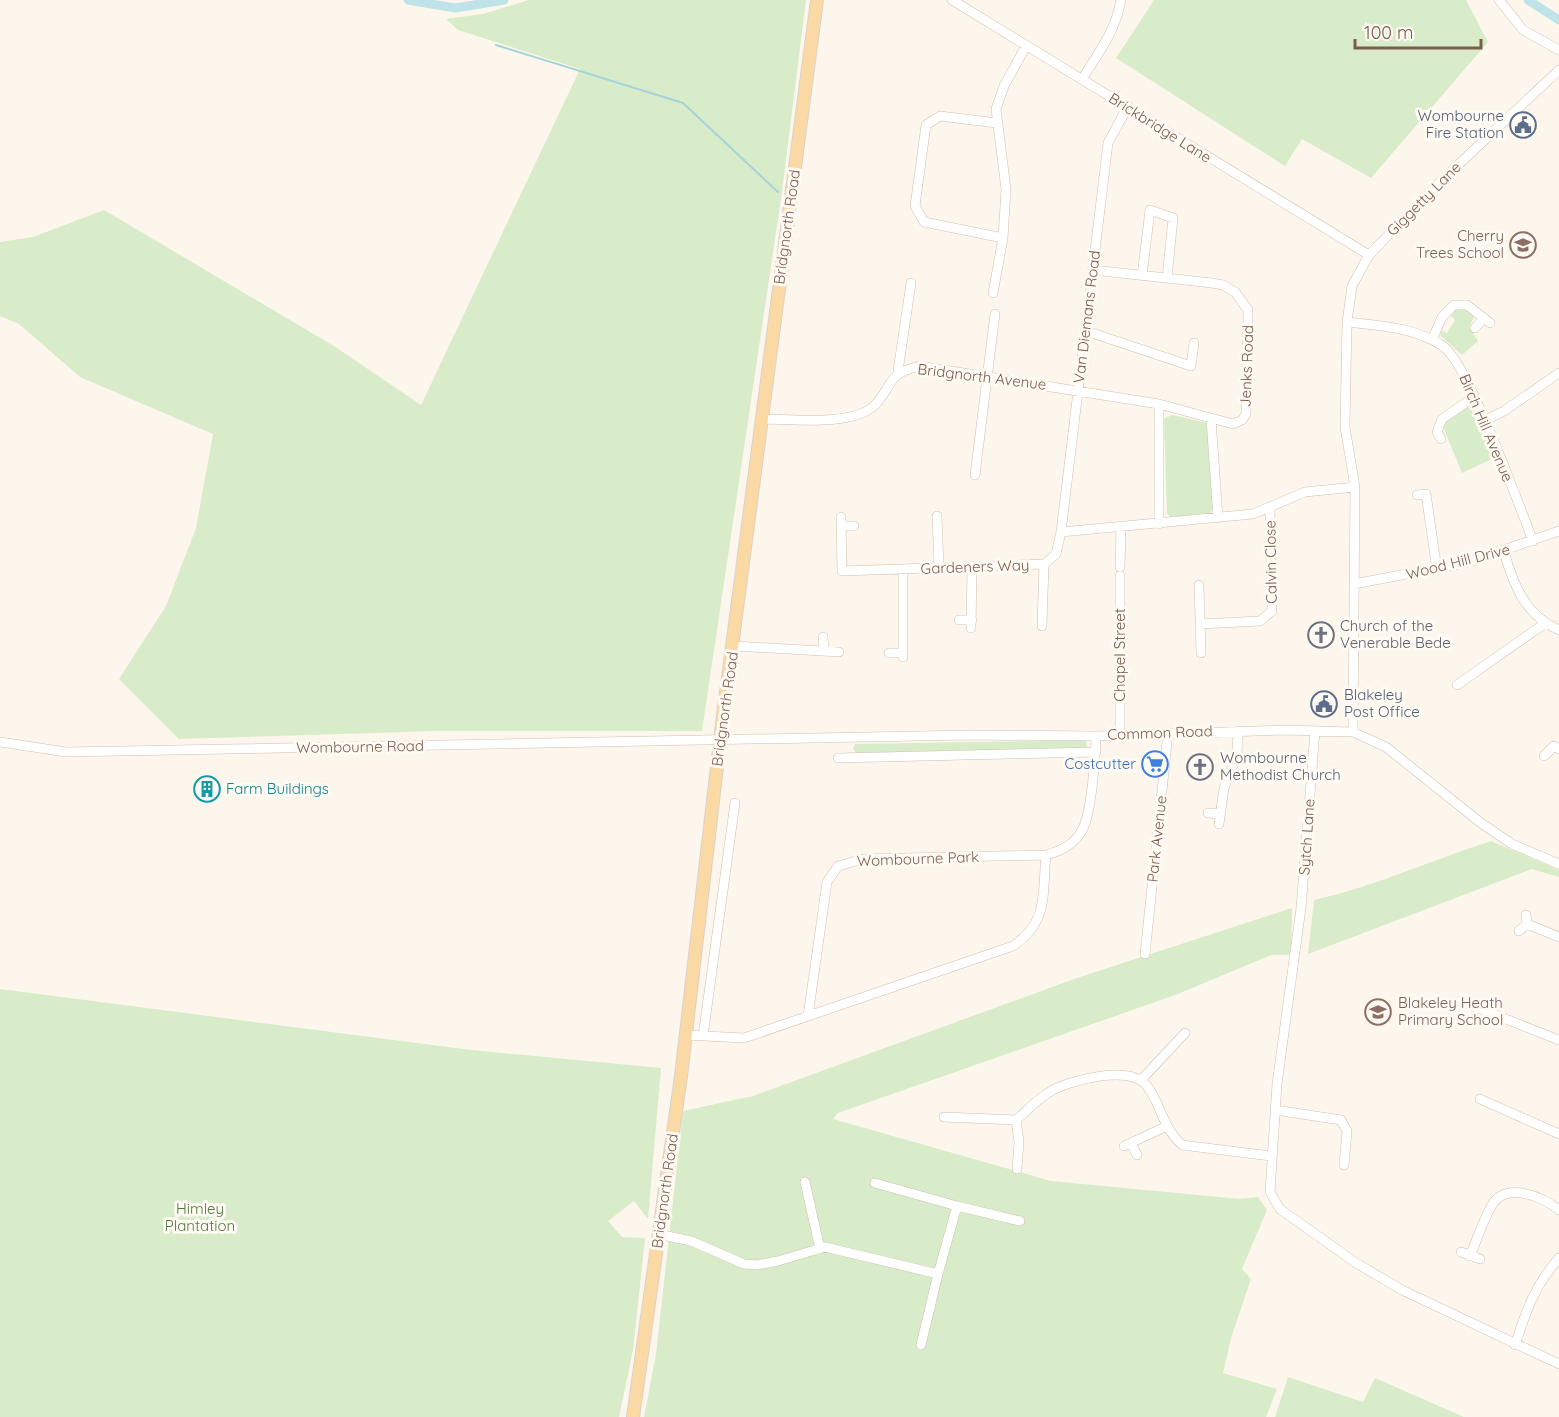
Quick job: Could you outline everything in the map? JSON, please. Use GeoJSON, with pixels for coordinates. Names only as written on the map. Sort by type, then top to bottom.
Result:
{"type":"FeatureCollection","features":[{"type":"Feature","properties":{"kind":"main road","name":"Bridgnorth Road"},"geometry":{"type":"LineString","coordinates":[[633,1417],[686,1035],[720,741],[817,0]]}},
{"type":"Feature","properties":{"kind":"street","name":"Brickbridge Lane"},"geometry":{"type":"LineString","coordinates":[[952,0],[1369,255]]}},
{"type":"Feature","properties":{"kind":"street"},"geometry":{"type":"LineString","coordinates":[[1082,79],[1108,39],[1119,15],[1121,0]]}},
{"type":"Feature","properties":{"kind":"street"},"geometry":{"type":"LineString","coordinates":[[1499,0],[1523,30],[1559,50]]}},
{"type":"Feature","properties":{"kind":"street"},"geometry":{"type":"LineString","coordinates":[[993,293],[1003,238],[1006,189],[997,123],[999,97],[1026,46]]}},
{"type":"Feature","properties":{"kind":"street","name":"Giggetty Lane"},"geometry":{"type":"LineString","coordinates":[[1353,732],[1355,487],[1345,427],[1347,322],[1352,286],[1369,255],[1441,181],[1559,70]]}},
{"type":"Feature","properties":{"kind":"street","name":"Van Diemans Road"},"geometry":{"type":"LineString","coordinates":[[1060,532],[1108,143],[1128,106]]}},
{"type":"Feature","properties":{"kind":"street"},"geometry":{"type":"LineString","coordinates":[[997,123],[940,116],[931,120],[926,126],[915,206],[920,217],[930,224],[1003,238]]}},
{"type":"Feature","properties":{"kind":"street"},"geometry":{"type":"LineString","coordinates":[[1142,276],[1150,210],[1173,218],[1167,278]]}},
{"type":"Feature","properties":{"kind":"street","name":"Jenks Road"},"geometry":{"type":"LineString","coordinates":[[1078,390],[1159,404],[1233,424],[1242,420],[1246,414],[1248,310],[1241,298],[1222,285],[1093,270]]}},
{"type":"Feature","properties":{"kind":"street"},"geometry":{"type":"LineString","coordinates":[[983,277],[995,278]]}},
{"type":"Feature","properties":{"kind":"street"},"geometry":{"type":"LineString","coordinates":[[898,371],[911,283]]}},
{"type":"Feature","properties":{"kind":"street"},"geometry":{"type":"LineString","coordinates":[[1432,340],[1442,317],[1454,305],[1467,305],[1487,321],[1475,328]]}},
{"type":"Feature","properties":{"kind":"street"},"geometry":{"type":"LineString","coordinates":[[975,475],[995,314]]}},
{"type":"Feature","properties":{"kind":"street","name":"Birch Hill Avenue"},"geometry":{"type":"LineString","coordinates":[[1347,322],[1402,328],[1432,340],[1455,357],[1474,397],[1533,541]]}},
{"type":"Feature","properties":{"kind":"street"},"geometry":{"type":"LineString","coordinates":[[1086,331],[1191,366],[1194,343]]}},
{"type":"Feature","properties":{"kind":"street","name":"Bridgnorth Avenue"},"geometry":{"type":"LineString","coordinates":[[762,419],[852,417],[875,404],[898,371],[919,366],[1078,390]]}},
{"type":"Feature","properties":{"kind":"street"},"geometry":{"type":"LineString","coordinates":[[1484,421],[1504,411],[1559,373]]}},
{"type":"Feature","properties":{"kind":"street"},"geometry":{"type":"LineString","coordinates":[[1441,439],[1437,432],[1442,419],[1474,397]]}},
{"type":"Feature","properties":{"kind":"street"},"geometry":{"type":"LineString","coordinates":[[1159,404],[1160,524]]}},
{"type":"Feature","properties":{"kind":"street"},"geometry":{"type":"LineString","coordinates":[[1211,419],[1218,518]]}},
{"type":"Feature","properties":{"kind":"street"},"geometry":{"type":"LineString","coordinates":[[1060,532],[1253,514],[1305,492],[1355,487]]}},
{"type":"Feature","properties":{"kind":"street"},"geometry":{"type":"LineString","coordinates":[[1417,495],[1426,494],[1437,570]]}},
{"type":"Feature","properties":{"kind":"street","name":"Calvin Close"},"geometry":{"type":"LineString","coordinates":[[1200,624],[1260,621],[1272,611],[1270,508]]}},
{"type":"Feature","properties":{"kind":"street"},"geometry":{"type":"LineString","coordinates":[[926,524],[937,519],[939,568]]}},
{"type":"Feature","properties":{"kind":"street","name":"Gardeners Way"},"geometry":{"type":"LineString","coordinates":[[854,526],[841,522],[842,571],[1044,564],[1056,554],[1060,532]]}},
{"type":"Feature","properties":{"kind":"street","name":"Chapel Street"},"geometry":{"type":"LineString","coordinates":[[1120,734],[1121,527]]}},
{"type":"Feature","properties":{"kind":"street","name":"Wood Hill Drive"},"geometry":{"type":"LineString","coordinates":[[1354,584],[1437,570],[1504,552],[1559,531]]}},
{"type":"Feature","properties":{"kind":"street"},"geometry":{"type":"LineString","coordinates":[[1504,552],[1524,603],[1544,624],[1559,630]]}},
{"type":"Feature","properties":{"kind":"street"},"geometry":{"type":"LineString","coordinates":[[1042,626],[1044,564]]}},
{"type":"Feature","properties":{"kind":"street"},"geometry":{"type":"LineString","coordinates":[[959,620],[971,624],[972,567]]}},
{"type":"Feature","properties":{"kind":"street"},"geometry":{"type":"LineString","coordinates":[[889,653],[903,655],[903,569]]}},
{"type":"Feature","properties":{"kind":"street"},"geometry":{"type":"LineString","coordinates":[[1199,585],[1200,653]]}},
{"type":"Feature","properties":{"kind":"street"},"geometry":{"type":"LineString","coordinates":[[1457,685],[1544,624]]}},
{"type":"Feature","properties":{"kind":"street"},"geometry":{"type":"LineString","coordinates":[[823,637],[824,651]]}},
{"type":"Feature","properties":{"kind":"street"},"geometry":{"type":"LineString","coordinates":[[734,646],[839,652]]}},
{"type":"Feature","properties":{"kind":"street","name":"Sytch Lane"},"geometry":{"type":"LineString","coordinates":[[1315,730],[1301,908],[1275,1110],[1270,1192],[1280,1209],[1356,1263],[1399,1288],[1559,1364]]}},
{"type":"Feature","properties":{"kind":"street"},"geometry":{"type":"LineString","coordinates":[[1219,824],[1224,788],[1235,762],[1238,731]]}},
{"type":"Feature","properties":{"kind":"street","name":"Common Road"},"geometry":{"type":"LineString","coordinates":[[720,741],[848,740],[970,735],[1096,736],[1238,731],[1353,732],[1401,758],[1480,823],[1512,844],[1559,864]]}},
{"type":"Feature","properties":{"kind":"street","name":"Park Avenue"},"geometry":{"type":"LineString","coordinates":[[1156,945],[1145,949],[1168,733]]}},
{"type":"Feature","properties":{"kind":"street","name":"Wombourne Park"},"geometry":{"type":"LineString","coordinates":[[808,1016],[827,882],[838,866],[863,859],[1046,855],[1066,848],[1085,827],[1096,752],[1096,736]]}},
{"type":"Feature","properties":{"kind":"street"},"geometry":{"type":"LineString","coordinates":[[848,740],[849,757]]}},
{"type":"Feature","properties":{"kind":"street","name":"Wombourne Road"},"geometry":{"type":"LineString","coordinates":[[0,742],[66,752],[720,741]]}},
{"type":"Feature","properties":{"kind":"street"},"geometry":{"type":"LineString","coordinates":[[1544,756],[1554,747],[1559,749]]}},
{"type":"Feature","properties":{"kind":"street","name":"Common Road"},"geometry":{"type":"LineString","coordinates":[[838,758],[1096,752]]}},
{"type":"Feature","properties":{"kind":"street"},"geometry":{"type":"LineString","coordinates":[[703,1036],[735,803]]}},
{"type":"Feature","properties":{"kind":"street"},"geometry":{"type":"LineString","coordinates":[[1208,813],[1220,814]]}},
{"type":"Feature","properties":{"kind":"street"},"geometry":{"type":"LineString","coordinates":[[686,1035],[744,1038],[1012,946],[1030,934],[1041,913],[1046,855]]}},
{"type":"Feature","properties":{"kind":"street"},"geometry":{"type":"LineString","coordinates":[[705,862],[725,866]]}},
{"type":"Feature","properties":{"kind":"street"},"geometry":{"type":"LineString","coordinates":[[1524,924],[1559,937]]}},
{"type":"Feature","properties":{"kind":"street"},"geometry":{"type":"LineString","coordinates":[[1460,1001],[1559,1040]]}},
{"type":"Feature","properties":{"kind":"street"},"geometry":{"type":"LineString","coordinates":[[1140,1080],[1185,1033]]}},
{"type":"Feature","properties":{"kind":"street"},"geometry":{"type":"LineString","coordinates":[[953,1105],[949,1117],[1016,1120],[1046,1094],[1066,1086],[1116,1074],[1140,1080],[1153,1096],[1165,1127],[1182,1145],[1272,1156]]}},
{"type":"Feature","properties":{"kind":"street"},"geometry":{"type":"LineString","coordinates":[[1480,1099],[1559,1134]]}},
{"type":"Feature","properties":{"kind":"street"},"geometry":{"type":"LineString","coordinates":[[1275,1110],[1341,1120]]}},
{"type":"Feature","properties":{"kind":"street"},"geometry":{"type":"LineString","coordinates":[[1341,1120],[1349,1112]]}},
{"type":"Feature","properties":{"kind":"street"},"geometry":{"type":"LineString","coordinates":[[1016,1120],[1019,1142],[1017,1169]]}},
{"type":"Feature","properties":{"kind":"street"},"geometry":{"type":"LineString","coordinates":[[1341,1120],[1347,1131],[1344,1165]]}},
{"type":"Feature","properties":{"kind":"street"},"geometry":{"type":"LineString","coordinates":[[1137,1155],[1128,1144],[1165,1127]]}},
{"type":"Feature","properties":{"kind":"street"},"geometry":{"type":"LineString","coordinates":[[805,1182],[820,1249]]}},
{"type":"Feature","properties":{"kind":"street"},"geometry":{"type":"LineString","coordinates":[[875,1184],[1020,1221]]}},
{"type":"Feature","properties":{"kind":"street"},"geometry":{"type":"LineString","coordinates":[[1480,1259],[1466,1254],[1493,1204],[1501,1196],[1520,1193],[1536,1197],[1559,1210]]}},
{"type":"Feature","properties":{"kind":"street"},"geometry":{"type":"LineString","coordinates":[[921,1345],[957,1206]]}},
{"type":"Feature","properties":{"kind":"street"},"geometry":{"type":"LineString","coordinates":[[658,1234],[691,1241],[727,1259],[757,1265],[820,1249],[841,1249],[939,1274]]}},
{"type":"Feature","properties":{"kind":"street"},"geometry":{"type":"LineString","coordinates":[[1515,1345],[1532,1296],[1544,1276],[1559,1258]]}},
{"type":"Feature","properties":{"kind":"green space"},"geometry":{"type":"Polygon","coordinates":[[[529,0],[806,0],[782,192],[702,731],[434,731],[179,739],[119,679],[166,606],[196,528],[213,434],[80,377],[19,324],[0,316],[0,242],[33,237],[104,210],[334,346],[421,405],[580,69],[458,30],[446,19],[483,14],[529,0]]]}},
{"type":"Feature","properties":{"kind":"green space"},"geometry":{"type":"Polygon","coordinates":[[[1154,0],[1466,0],[1488,42],[1371,178],[1302,139],[1285,166],[1116,58],[1154,0]]]}},
{"type":"Feature","properties":{"kind":"green space"},"geometry":{"type":"Polygon","coordinates":[[[1456,309],[1466,309],[1474,317],[1469,327],[1478,341],[1462,355],[1440,335],[1442,331],[1447,333],[1455,320],[1451,316],[1456,309]]]}},
{"type":"Feature","properties":{"kind":"green space"},"geometry":{"type":"Polygon","coordinates":[[[1467,407],[1473,408],[1494,458],[1462,473],[1444,429],[1445,422],[1467,407]]]}},
{"type":"Feature","properties":{"kind":"green space"},"geometry":{"type":"Polygon","coordinates":[[[1172,415],[1208,423],[1213,508],[1210,513],[1170,517],[1167,513],[1164,419],[1172,415]]]}},
{"type":"Feature","properties":{"kind":"green space"},"geometry":{"type":"Polygon","coordinates":[[[1086,740],[1087,748],[856,753],[853,749],[855,744],[1086,740]]]}},
{"type":"Feature","properties":{"kind":"green space"},"geometry":{"type":"Polygon","coordinates":[[[1491,841],[1559,870],[1559,877],[1532,869],[1308,954],[1314,900],[1380,881],[1491,841]]]}},
{"type":"Feature","properties":{"kind":"green space"},"geometry":{"type":"Polygon","coordinates":[[[1292,908],[1291,955],[1271,955],[1178,994],[838,1113],[833,1119],[1051,1181],[1240,1199],[1258,1197],[1267,1210],[1242,1269],[1251,1279],[1231,1338],[1223,1373],[1277,1389],[1266,1417],[644,1417],[656,1354],[683,1111],[753,1096],[1077,978],[1292,908]]]}},
{"type":"Feature","properties":{"kind":"green space","name":"Himley Plantation"},"geometry":{"type":"Polygon","coordinates":[[[0,989],[471,1050],[661,1068],[648,1219],[634,1201],[608,1221],[622,1237],[645,1238],[633,1350],[619,1417],[0,1417],[0,989]]]}},
{"type":"Feature","properties":{"kind":"green space"},"geometry":{"type":"Polygon","coordinates":[[[1288,1377],[1363,1402],[1375,1378],[1464,1417],[1275,1417],[1288,1377]]]}},
{"type":"Feature","properties":{"kind":"waterway"},"geometry":{"type":"LineString","coordinates":[[408,0],[455,8],[504,0]]}},
{"type":"Feature","properties":{"kind":"waterway"},"geometry":{"type":"LineString","coordinates":[[1528,0],[1559,20]]}},
{"type":"Feature","properties":{"kind":"waterway"},"geometry":{"type":"LineString","coordinates":[[496,45],[683,103],[778,192]]}},
{"type":"Feature","properties":{"kind":"place","name":"Wombourne Fire Station"},"geometry":{"type":"Point","coordinates":[1523,125]}},
{"type":"Feature","properties":{"kind":"place","name":"Cherry Trees School"},"geometry":{"type":"Point","coordinates":[1523,245]}},
{"type":"Feature","properties":{"kind":"place","name":"Church of the Venerable Bede"},"geometry":{"type":"Point","coordinates":[1321,635]}},
{"type":"Feature","properties":{"kind":"place","name":"Blakeley Post Office"},"geometry":{"type":"Point","coordinates":[1324,704]}},
{"type":"Feature","properties":{"kind":"place","name":"Costcutter"},"geometry":{"type":"Point","coordinates":[1155,764]}},
{"type":"Feature","properties":{"kind":"place","name":"Wombourne Methodist Church"},"geometry":{"type":"Point","coordinates":[1200,767]}},
{"type":"Feature","properties":{"kind":"place","name":"Farm Buildings"},"geometry":{"type":"Point","coordinates":[207,789]}},
{"type":"Feature","properties":{"kind":"place","name":"Blakeley Heath Primary School"},"geometry":{"type":"Point","coordinates":[1378,1012]}}]}
